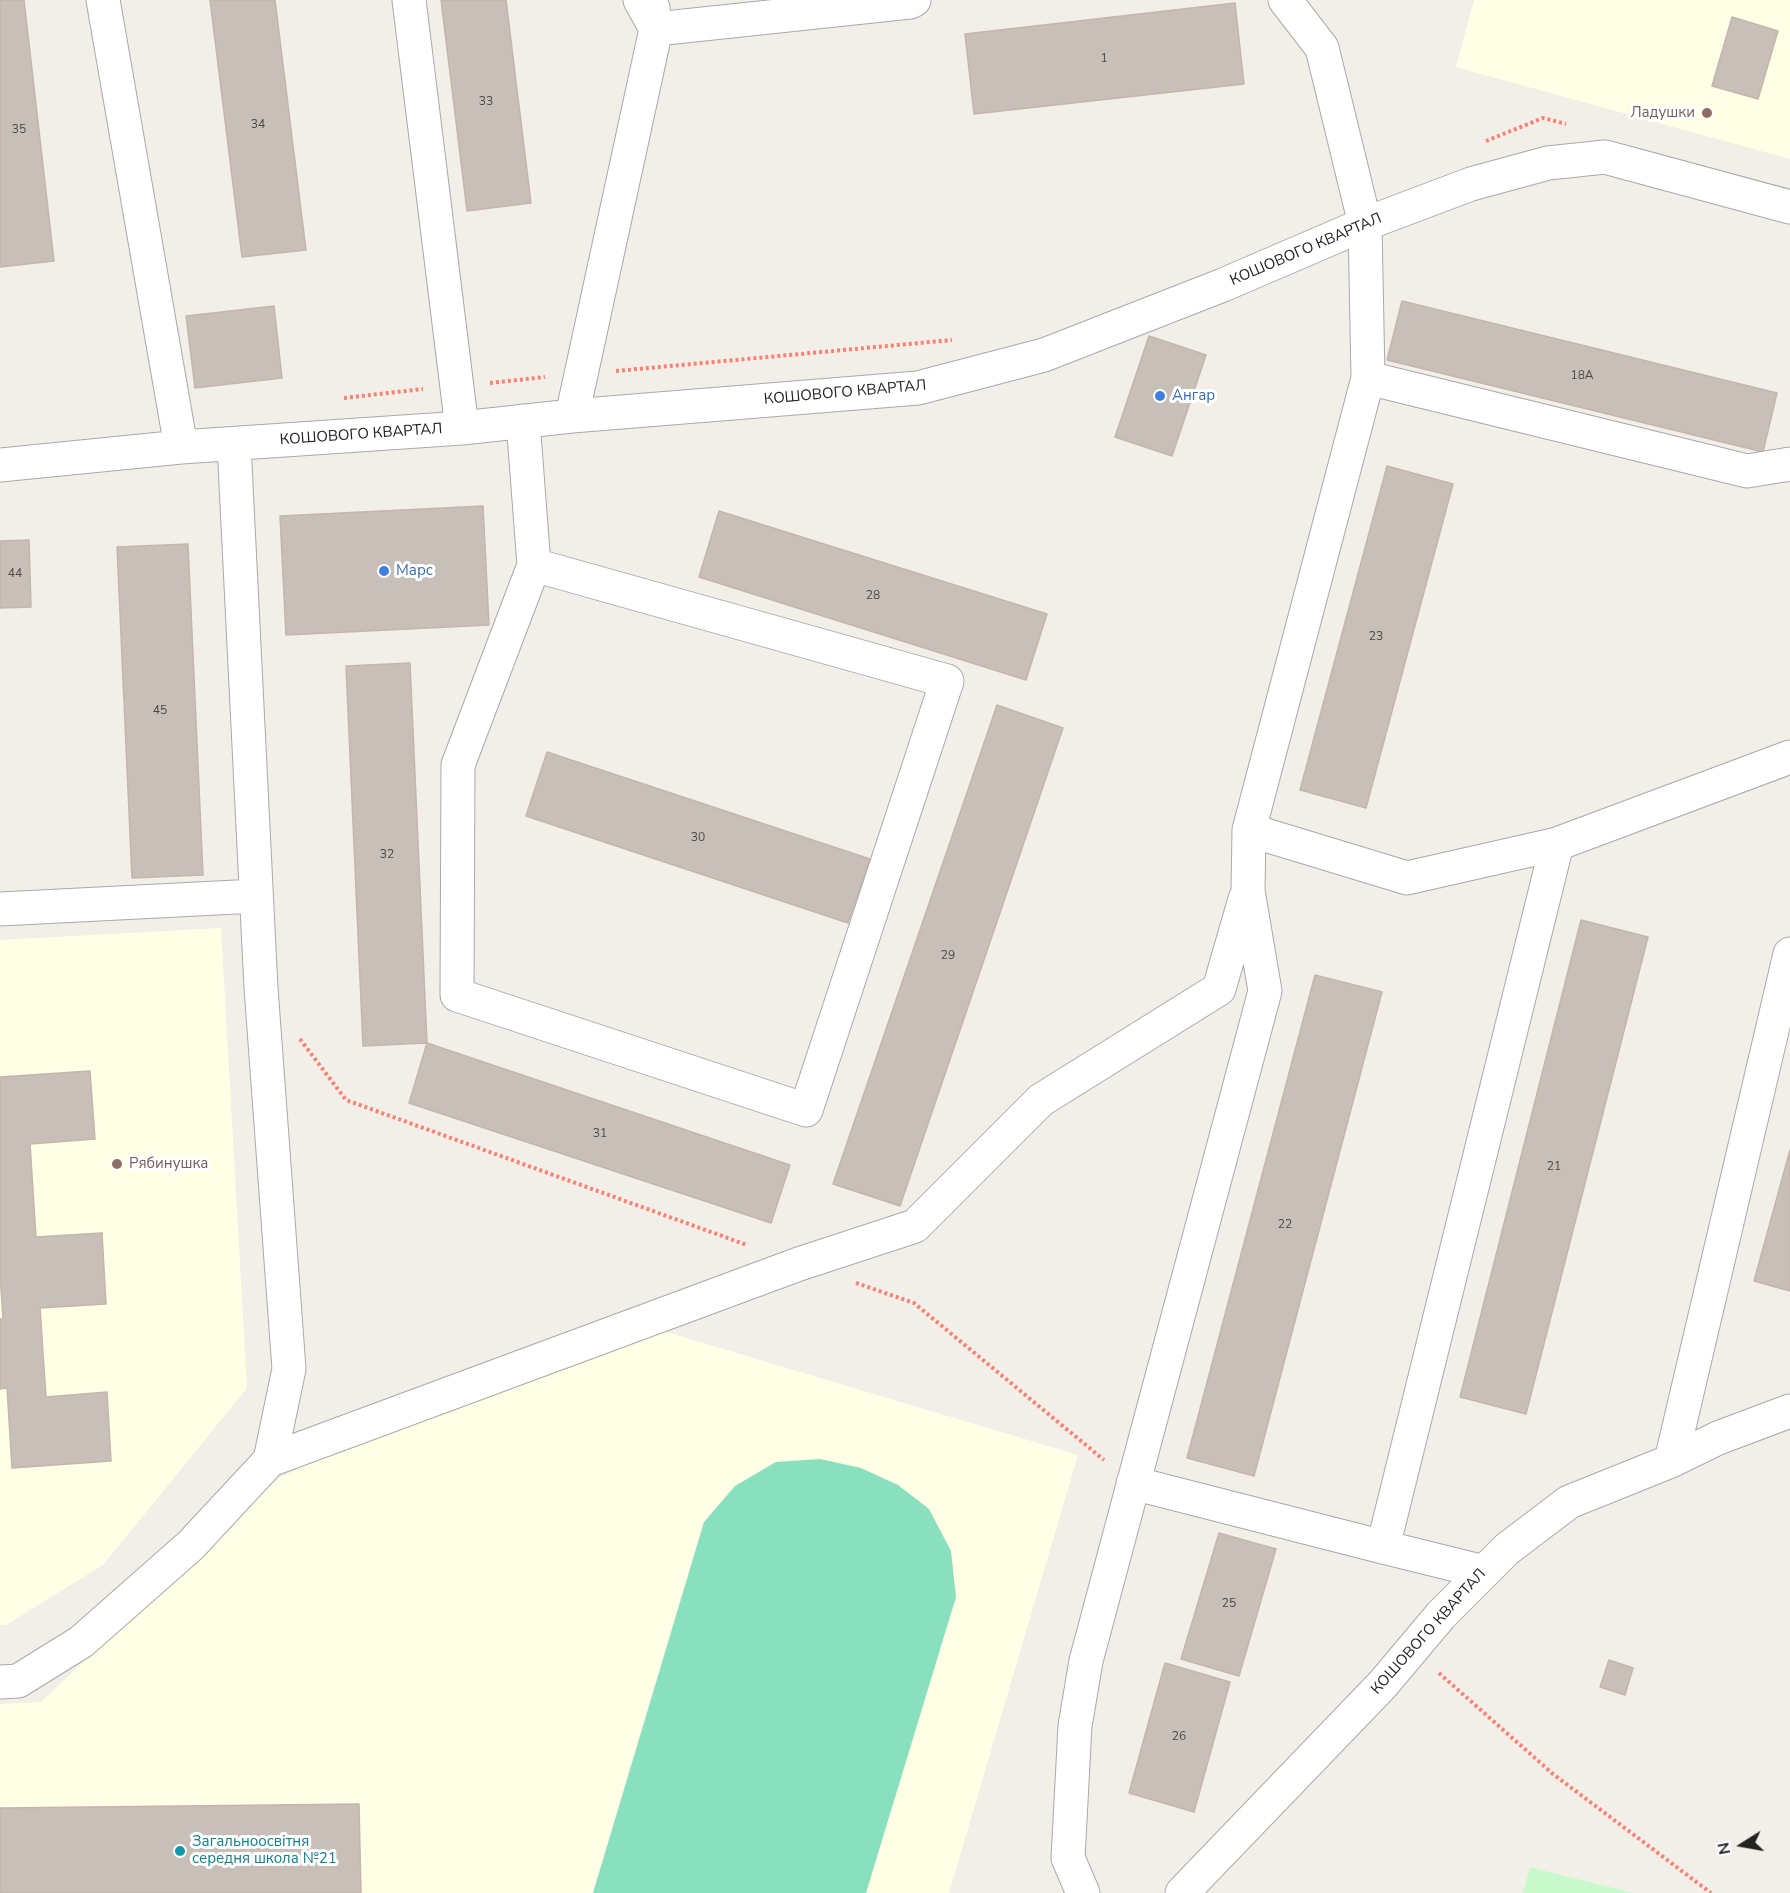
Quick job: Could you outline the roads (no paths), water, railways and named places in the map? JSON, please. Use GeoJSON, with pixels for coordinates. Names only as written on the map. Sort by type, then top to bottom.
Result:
{"type":"FeatureCollection","features":[{"type":"Feature","properties":{"kind":"street"},"geometry":{"type":"LineString","coordinates":[[103,0],[181,447]]}},
{"type":"Feature","properties":{"kind":"street"},"geometry":{"type":"LineString","coordinates":[[409,0],[462,428]]}},
{"type":"Feature","properties":{"kind":"street"},"geometry":{"type":"LineString","coordinates":[[640,0],[654,14],[912,1]]}},
{"type":"Feature","properties":{"kind":"street"},"geometry":{"type":"LineString","coordinates":[[1083,1893],[1068,1858],[1075,1726],[1086,1661],[1265,991],[1248,891],[1249,830],[1368,378],[1365,224],[1322,48],[1285,0]]}},
{"type":"Feature","properties":{"kind":"street"},"geometry":{"type":"LineString","coordinates":[[572,416],[654,14]]}},
{"type":"Feature","properties":{"kind":"street","name":"КОШОВОГО КВАРТАЛ"},"geometry":{"type":"LineString","coordinates":[[0,465],[181,447],[462,428],[572,416],[918,388],[1044,356],[1223,285],[1365,224],[1471,184],[1548,164],[1605,157],[1790,207]]}},
{"type":"Feature","properties":{"kind":"street"},"geometry":{"type":"LineString","coordinates":[[1368,378],[1747,471],[1790,464]]}},
{"type":"Feature","properties":{"kind":"street"},"geometry":{"type":"LineString","coordinates":[[522,421],[534,566],[458,765],[457,995],[806,1110],[947,681],[534,566]]}},
{"type":"Feature","properties":{"kind":"street"},"geometry":{"type":"LineString","coordinates":[[234,444],[261,988],[290,1369],[270,1460]]}},
{"type":"Feature","properties":{"kind":"street"},"geometry":{"type":"LineString","coordinates":[[1249,830],[1407,878],[1557,844],[1790,757]]}},
{"type":"Feature","properties":{"kind":"street"},"geometry":{"type":"LineString","coordinates":[[1383,1547],[1557,844]]}},
{"type":"Feature","properties":{"kind":"street"},"geometry":{"type":"LineString","coordinates":[[0,1682],[18,1681],[81,1642],[191,1545],[270,1460],[799,1264],[915,1226],[1041,1100],[1219,989],[1248,891]]}},
{"type":"Feature","properties":{"kind":"street"},"geometry":{"type":"LineString","coordinates":[[0,909],[256,896]]}},
{"type":"Feature","properties":{"kind":"street"},"geometry":{"type":"LineString","coordinates":[[1671,1461],[1790,954]]}},
{"type":"Feature","properties":{"kind":"street","name":"КОШОВОГО КВАРТАЛ"},"geometry":{"type":"LineString","coordinates":[[1182,1893],[1366,1701],[1441,1615],[1507,1548],[1569,1502],[1671,1461],[1718,1438],[1790,1412]]}},
{"type":"Feature","properties":{"kind":"street"},"geometry":{"type":"LineString","coordinates":[[1133,1483],[1484,1572]]}},
{"type":"Feature","properties":{"kind":"place","name":"Ладушки"},"geometry":{"type":"Point","coordinates":[1707,113]}},
{"type":"Feature","properties":{"kind":"place","name":"Ангар"},"geometry":{"type":"Point","coordinates":[1160,396]}},
{"type":"Feature","properties":{"kind":"place","name":"Марс"},"geometry":{"type":"Point","coordinates":[384,571]}},
{"type":"Feature","properties":{"kind":"place","name":"Рябинушка"},"geometry":{"type":"Point","coordinates":[117,1164]}},
{"type":"Feature","properties":{"kind":"place","name":"Загальноосвітня середня школа №21"},"geometry":{"type":"Point","coordinates":[180,1851]}}]}
